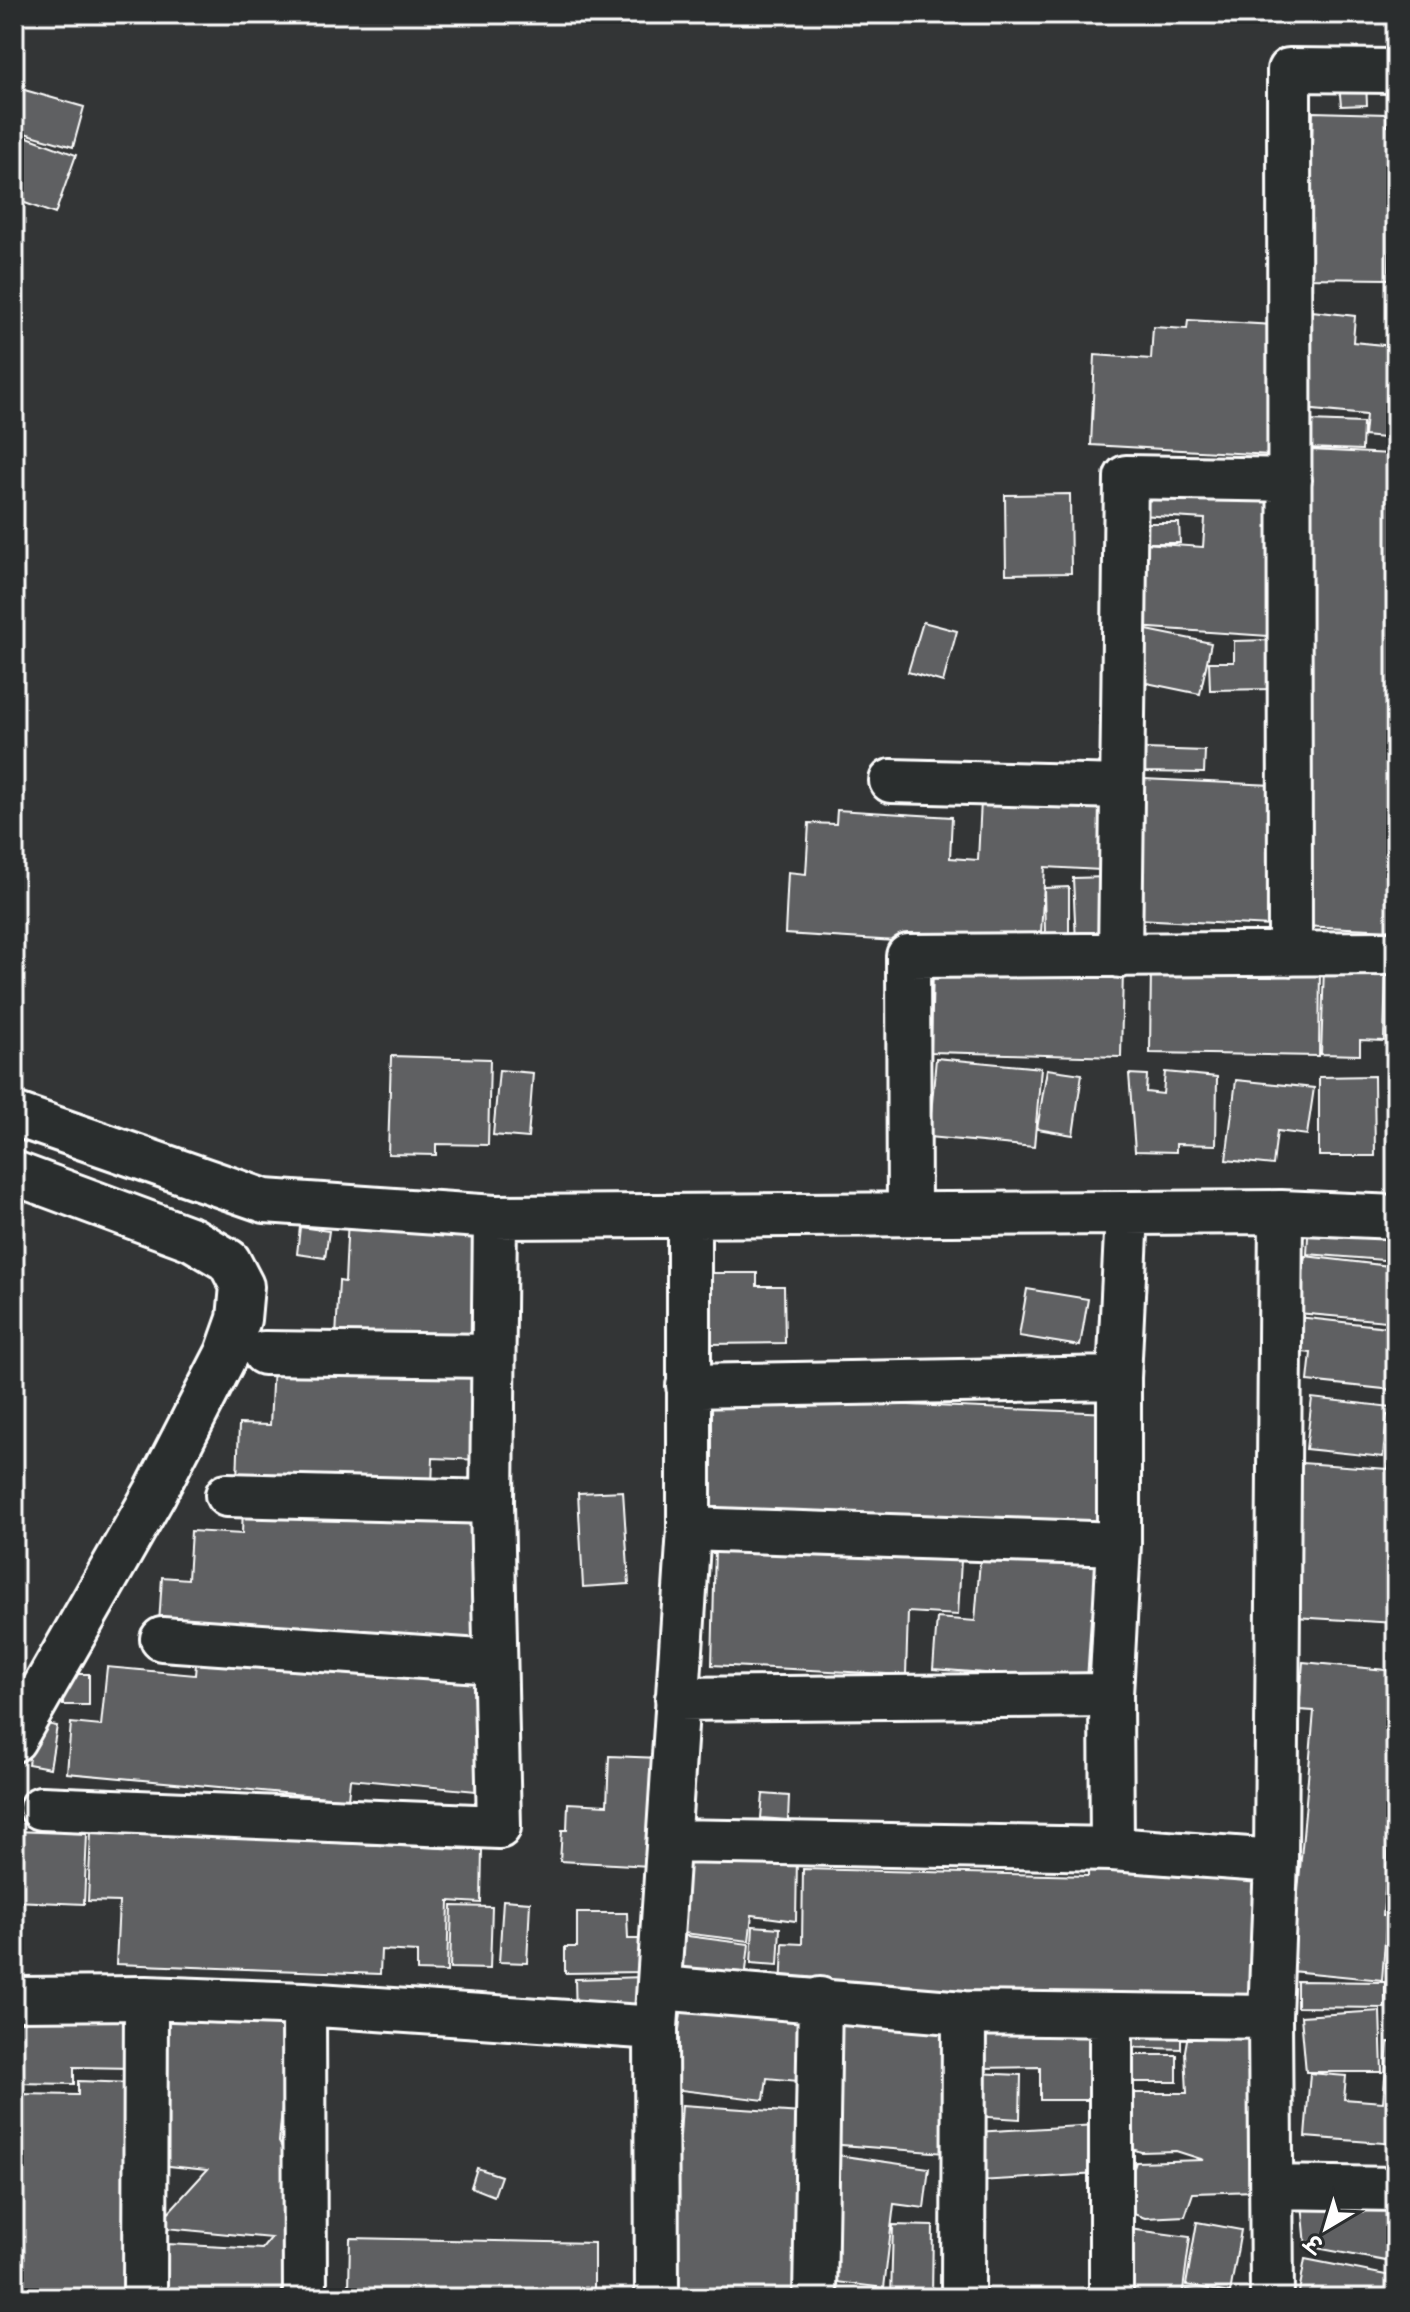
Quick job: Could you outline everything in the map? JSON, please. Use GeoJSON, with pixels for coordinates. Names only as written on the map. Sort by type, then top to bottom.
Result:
{"type":"FeatureCollection","features":[{"type":"Feature","properties":{"kind":"street"},"geometry":{"type":"LineString","coordinates":[[1290,954],[1289,70],[1396,71]]}},
{"type":"Feature","properties":{"kind":"street"},"geometry":{"type":"LineString","coordinates":[[1120,956],[1126,477],[1290,480]]}},
{"type":"Feature","properties":{"kind":"street"},"geometry":{"type":"LineString","coordinates":[[891,781],[1122,787]]}},
{"type":"Feature","properties":{"kind":"street"},"geometry":{"type":"LineString","coordinates":[[909,1214],[908,956],[1396,953]]}},
{"type":"Feature","properties":{"kind":"street"},"geometry":{"type":"LineString","coordinates":[[14,1114],[265,1201],[495,1217],[1281,1212],[1396,1217]]}},
{"type":"Feature","properties":{"kind":"street"},"geometry":{"type":"LineString","coordinates":[[14,1173],[192,1239],[229,1261],[242,1286],[239,1319],[227,1353],[155,1493],[14,1740]]}},
{"type":"Feature","properties":{"kind":"street"},"geometry":{"type":"LineString","coordinates":[[1272,2298],[1270,2017],[1276,1861],[1281,1212]]}},
{"type":"Feature","properties":{"kind":"street"},"geometry":{"type":"LineString","coordinates":[[1112,1849],[1111,1695],[1119,1544],[1119,1378],[1127,1213]]}},
{"type":"Feature","properties":{"kind":"street"},"geometry":{"type":"LineString","coordinates":[[657,2298],[657,2008],[689,1529],[689,1216]]}},
{"type":"Feature","properties":{"kind":"street"},"geometry":{"type":"LineString","coordinates":[[41,1808],[499,1827],[492,1502],[495,1217]]}},
{"type":"Feature","properties":{"kind":"street"},"geometry":{"type":"LineString","coordinates":[[264,1353],[493,1356]]}},
{"type":"Feature","properties":{"kind":"street"},"geometry":{"type":"LineString","coordinates":[[688,1386],[1119,1378]]}},
{"type":"Feature","properties":{"kind":"street"},"geometry":{"type":"LineString","coordinates":[[227,1495],[492,1502]]}},
{"type":"Feature","properties":{"kind":"street"},"geometry":{"type":"LineString","coordinates":[[689,1529],[1119,1544]]}},
{"type":"Feature","properties":{"kind":"street"},"geometry":{"type":"LineString","coordinates":[[162,1639],[495,1662]]}},
{"type":"Feature","properties":{"kind":"street"},"geometry":{"type":"LineString","coordinates":[[677,1699],[1111,1695]]}},
{"type":"Feature","properties":{"kind":"street"},"geometry":{"type":"LineString","coordinates":[[670,1841],[1112,1849],[1276,1861]]}},
{"type":"Feature","properties":{"kind":"street"},"geometry":{"type":"LineString","coordinates":[[14,1999],[146,1998],[304,2004],[657,2008],[820,1999],[964,2013],[1270,2017]]}},
{"type":"Feature","properties":{"kind":"street"},"geometry":{"type":"LineString","coordinates":[[145,2298],[146,1998]]}},
{"type":"Feature","properties":{"kind":"street"},"geometry":{"type":"LineString","coordinates":[[815,2298],[820,1999]]}},
{"type":"Feature","properties":{"kind":"street"},"geometry":{"type":"LineString","coordinates":[[304,2004],[305,2298]]}},
{"type":"Feature","properties":{"kind":"street"},"geometry":{"type":"LineString","coordinates":[[963,2298],[964,2013]]}},
{"type":"Feature","properties":{"kind":"street"},"geometry":{"type":"LineString","coordinates":[[1111,2015],[1111,2298]]}},
{"type":"Feature","properties":{"kind":"street"},"geometry":{"type":"LineString","coordinates":[[1272,2187],[1396,2189]]}},
{"type":"Feature","properties":{"kind":"building"},"geometry":{"type":"Polygon","coordinates":[[[1387,14],[1396,14],[1396,23],[1386,22],[1387,14]]]}},
{"type":"Feature","properties":{"kind":"building"},"geometry":{"type":"Polygon","coordinates":[[[1396,75],[1396,124],[1392,123],[1396,75]]]}},
{"type":"Feature","properties":{"kind":"building"},"geometry":{"type":"Polygon","coordinates":[[[1366,81],[1367,105],[1341,106],[1339,83],[1366,81]]]}},
{"type":"Feature","properties":{"kind":"building"},"geometry":{"type":"Polygon","coordinates":[[[14,87],[84,107],[73,147],[14,130],[14,87]]]}},
{"type":"Feature","properties":{"kind":"building"},"geometry":{"type":"Polygon","coordinates":[[[1313,112],[1387,114],[1387,126],[1396,126],[1396,219],[1390,219],[1389,279],[1299,278],[1302,147],[1312,147],[1313,112]]]}},
{"type":"Feature","properties":{"kind":"building"},"geometry":{"type":"Polygon","coordinates":[[[14,132],[76,155],[55,214],[14,199],[14,132]]]}},
{"type":"Feature","properties":{"kind":"building"},"geometry":{"type":"Polygon","coordinates":[[[1312,311],[1355,316],[1353,342],[1393,346],[1384,438],[1364,436],[1366,415],[1303,409],[1312,311]]]}},
{"type":"Feature","properties":{"kind":"building"},"geometry":{"type":"Polygon","coordinates":[[[1188,320],[1274,325],[1271,455],[1091,445],[1095,355],[1151,359],[1153,327],[1187,329],[1188,320]]]}},
{"type":"Feature","properties":{"kind":"building"},"geometry":{"type":"Polygon","coordinates":[[[1395,320],[1396,368],[1392,368],[1395,320]]]}},
{"type":"Feature","properties":{"kind":"building"},"geometry":{"type":"Polygon","coordinates":[[[1393,376],[1396,376],[1396,420],[1393,420],[1393,376]]]}},
{"type":"Feature","properties":{"kind":"building"},"geometry":{"type":"Polygon","coordinates":[[[1308,421],[1363,423],[1362,450],[1307,448],[1308,421]]]}},
{"type":"Feature","properties":{"kind":"building"},"geometry":{"type":"Polygon","coordinates":[[[1392,429],[1396,429],[1396,930],[1300,926],[1309,450],[1392,454],[1392,429]]]}},
{"type":"Feature","properties":{"kind":"building"},"geometry":{"type":"Polygon","coordinates":[[[1142,482],[1278,491],[1268,636],[1136,627],[1142,543],[1203,547],[1205,519],[1140,515],[1142,482]]]}},
{"type":"Feature","properties":{"kind":"building"},"geometry":{"type":"Polygon","coordinates":[[[1070,494],[1071,573],[1006,574],[1005,495],[1070,494]]]}},
{"type":"Feature","properties":{"kind":"building"},"geometry":{"type":"Polygon","coordinates":[[[1143,523],[1179,523],[1180,543],[1144,543],[1143,523]]]}},
{"type":"Feature","properties":{"kind":"building"},"geometry":{"type":"Polygon","coordinates":[[[923,622],[957,631],[943,682],[908,672],[923,622]]]}},
{"type":"Feature","properties":{"kind":"building"},"geometry":{"type":"Polygon","coordinates":[[[1147,630],[1211,643],[1200,694],[1137,681],[1147,630]]]}},
{"type":"Feature","properties":{"kind":"building"},"geometry":{"type":"Polygon","coordinates":[[[1272,640],[1273,689],[1210,690],[1209,662],[1234,662],[1234,641],[1272,640]]]}},
{"type":"Feature","properties":{"kind":"building"},"geometry":{"type":"Polygon","coordinates":[[[1144,749],[1205,751],[1204,773],[1143,772],[1144,749]]]}},
{"type":"Feature","properties":{"kind":"building"},"geometry":{"type":"Polygon","coordinates":[[[1143,779],[1273,785],[1271,926],[1137,919],[1143,779]]]}},
{"type":"Feature","properties":{"kind":"building"},"geometry":{"type":"Polygon","coordinates":[[[981,800],[1104,807],[1101,870],[1045,867],[1040,950],[785,934],[788,872],[806,874],[809,823],[836,824],[837,810],[952,817],[950,858],[978,860],[981,800]]]}},
{"type":"Feature","properties":{"kind":"building"},"geometry":{"type":"Polygon","coordinates":[[[1108,877],[1110,941],[1076,942],[1073,878],[1108,877]]]}},
{"type":"Feature","properties":{"kind":"building"},"geometry":{"type":"Polygon","coordinates":[[[1069,887],[1069,934],[1045,934],[1044,888],[1069,887]]]}},
{"type":"Feature","properties":{"kind":"building"},"geometry":{"type":"Polygon","coordinates":[[[1151,966],[1320,968],[1319,1056],[1150,1053],[1151,966]]]}},
{"type":"Feature","properties":{"kind":"building"},"geometry":{"type":"Polygon","coordinates":[[[933,967],[1123,971],[1121,1057],[931,1052],[933,967]]]}},
{"type":"Feature","properties":{"kind":"building"},"geometry":{"type":"Polygon","coordinates":[[[1324,967],[1386,969],[1384,1041],[1360,1040],[1360,1055],[1321,1054],[1324,967]]]}},
{"type":"Feature","properties":{"kind":"building"},"geometry":{"type":"Polygon","coordinates":[[[1393,972],[1396,972],[1396,1059],[1393,1059],[1393,972]]]}},
{"type":"Feature","properties":{"kind":"building"},"geometry":{"type":"Polygon","coordinates":[[[391,1056],[490,1059],[488,1145],[436,1144],[436,1155],[388,1154],[391,1056]]]}},
{"type":"Feature","properties":{"kind":"building"},"geometry":{"type":"Polygon","coordinates":[[[936,1058],[1041,1068],[1034,1147],[929,1137],[936,1058]]]}},
{"type":"Feature","properties":{"kind":"building"},"geometry":{"type":"Polygon","coordinates":[[[1047,1069],[1082,1074],[1073,1135],[1037,1129],[1047,1069]]]}},
{"type":"Feature","properties":{"kind":"building"},"geometry":{"type":"Polygon","coordinates":[[[499,1070],[533,1073],[528,1138],[493,1135],[499,1070]]]}},
{"type":"Feature","properties":{"kind":"building"},"geometry":{"type":"Polygon","coordinates":[[[1165,1072],[1217,1077],[1216,1145],[1176,1144],[1176,1152],[1135,1151],[1129,1074],[1147,1075],[1146,1092],[1163,1094],[1165,1072]]]}},
{"type":"Feature","properties":{"kind":"building"},"geometry":{"type":"Polygon","coordinates":[[[1374,1076],[1375,1156],[1319,1156],[1319,1077],[1374,1076]]]}},
{"type":"Feature","properties":{"kind":"building"},"geometry":{"type":"Polygon","coordinates":[[[1236,1080],[1314,1088],[1307,1135],[1277,1131],[1273,1165],[1226,1160],[1236,1080]]]}},
{"type":"Feature","properties":{"kind":"building"},"geometry":{"type":"Polygon","coordinates":[[[348,1216],[485,1225],[478,1346],[336,1337],[339,1281],[345,1282],[348,1216]]]}},
{"type":"Feature","properties":{"kind":"building"},"geometry":{"type":"Polygon","coordinates":[[[1309,1218],[1396,1223],[1396,1261],[1307,1254],[1309,1218]]]}},
{"type":"Feature","properties":{"kind":"building"},"geometry":{"type":"Polygon","coordinates":[[[300,1227],[329,1231],[325,1258],[297,1254],[300,1227]]]}},
{"type":"Feature","properties":{"kind":"building"},"geometry":{"type":"Polygon","coordinates":[[[1305,1256],[1389,1266],[1386,1321],[1298,1313],[1305,1256]]]}},
{"type":"Feature","properties":{"kind":"building"},"geometry":{"type":"Polygon","coordinates":[[[707,1273],[757,1273],[757,1286],[784,1286],[785,1343],[708,1344],[707,1273]]]}},
{"type":"Feature","properties":{"kind":"building"},"geometry":{"type":"Polygon","coordinates":[[[1027,1289],[1088,1299],[1080,1346],[1019,1336],[1027,1289]]]}},
{"type":"Feature","properties":{"kind":"building"},"geometry":{"type":"Polygon","coordinates":[[[1298,1317],[1396,1328],[1396,1416],[1387,1415],[1383,1457],[1306,1449],[1312,1398],[1391,1407],[1393,1390],[1308,1381],[1311,1353],[1294,1351],[1298,1317]]]}},
{"type":"Feature","properties":{"kind":"building"},"geometry":{"type":"Polygon","coordinates":[[[273,1365],[484,1373],[482,1460],[433,1458],[432,1487],[237,1482],[239,1424],[270,1425],[273,1365]]]}},
{"type":"Feature","properties":{"kind":"building"},"geometry":{"type":"Polygon","coordinates":[[[712,1397],[1111,1413],[1108,1526],[709,1517],[712,1397]]]}},
{"type":"Feature","properties":{"kind":"building"},"geometry":{"type":"Polygon","coordinates":[[[1390,1426],[1396,1426],[1396,1623],[1294,1617],[1302,1463],[1388,1469],[1390,1426]]]}},
{"type":"Feature","properties":{"kind":"building"},"geometry":{"type":"Polygon","coordinates":[[[623,1491],[629,1584],[583,1587],[578,1493],[623,1491]]]}},
{"type":"Feature","properties":{"kind":"building"},"geometry":{"type":"Polygon","coordinates":[[[243,1504],[485,1519],[482,1645],[159,1624],[162,1577],[188,1579],[191,1531],[242,1534],[243,1504]]]}},
{"type":"Feature","properties":{"kind":"building"},"geometry":{"type":"Polygon","coordinates":[[[715,1547],[961,1560],[958,1615],[908,1612],[906,1675],[712,1665],[715,1547]]]}},
{"type":"Feature","properties":{"kind":"building"},"geometry":{"type":"Polygon","coordinates":[[[981,1549],[1108,1559],[1104,1619],[1091,1618],[1087,1681],[933,1669],[937,1618],[975,1621],[981,1549]]]}},
{"type":"Feature","properties":{"kind":"building"},"geometry":{"type":"Polygon","coordinates":[[[197,1652],[487,1679],[476,1791],[350,1779],[348,1799],[67,1773],[71,1723],[101,1726],[107,1667],[195,1675],[197,1652]]]}},
{"type":"Feature","properties":{"kind":"building"},"geometry":{"type":"Polygon","coordinates":[[[1303,1662],[1396,1671],[1396,1842],[1389,1841],[1382,1980],[1291,1971],[1314,1711],[1299,1710],[1303,1662]]]}},
{"type":"Feature","properties":{"kind":"building"},"geometry":{"type":"Polygon","coordinates":[[[63,1674],[89,1674],[89,1705],[63,1705],[63,1674]]]}},
{"type":"Feature","properties":{"kind":"building"},"geometry":{"type":"Polygon","coordinates":[[[35,1722],[57,1726],[50,1768],[28,1764],[35,1722]]]}},
{"type":"Feature","properties":{"kind":"building"},"geometry":{"type":"Polygon","coordinates":[[[609,1756],[661,1758],[650,1866],[560,1861],[562,1830],[567,1830],[568,1803],[607,1805],[609,1756]]]}},
{"type":"Feature","properties":{"kind":"building"},"geometry":{"type":"Polygon","coordinates":[[[763,1794],[789,1796],[788,1820],[761,1818],[763,1794]]]}},
{"type":"Feature","properties":{"kind":"building"},"geometry":{"type":"Polygon","coordinates":[[[16,1831],[87,1834],[84,1904],[14,1901],[16,1831]]]}},
{"type":"Feature","properties":{"kind":"building"},"geometry":{"type":"Polygon","coordinates":[[[91,1831],[482,1850],[481,1903],[449,1901],[447,1972],[417,1971],[417,1952],[381,1950],[380,1974],[116,1964],[119,1902],[88,1901],[91,1831]]]}},
{"type":"Feature","properties":{"kind":"building"},"geometry":{"type":"Polygon","coordinates":[[[685,1846],[797,1858],[796,1921],[752,1915],[749,1941],[675,1932],[685,1846]]]}},
{"type":"Feature","properties":{"kind":"building"},"geometry":{"type":"Polygon","coordinates":[[[1088,1864],[1256,1869],[1254,2005],[781,1994],[783,1943],[802,1944],[803,1869],[1088,1876],[1088,1864]]]}},
{"type":"Feature","properties":{"kind":"building"},"geometry":{"type":"Polygon","coordinates":[[[1396,1881],[1396,1917],[1389,1916],[1396,1881]]]}},
{"type":"Feature","properties":{"kind":"building"},"geometry":{"type":"Polygon","coordinates":[[[503,1900],[530,1902],[527,1963],[499,1962],[503,1900]]]}},
{"type":"Feature","properties":{"kind":"building"},"geometry":{"type":"Polygon","coordinates":[[[452,1906],[492,1907],[490,1969],[450,1968],[452,1906]]]}},
{"type":"Feature","properties":{"kind":"building"},"geometry":{"type":"Polygon","coordinates":[[[577,1913],[627,1913],[628,1939],[644,1939],[644,1972],[565,1973],[565,1947],[577,1947],[577,1913]]]}},
{"type":"Feature","properties":{"kind":"building"},"geometry":{"type":"Polygon","coordinates":[[[753,1926],[780,1928],[778,1965],[751,1963],[753,1926]]]}},
{"type":"Feature","properties":{"kind":"building"},"geometry":{"type":"Polygon","coordinates":[[[680,1935],[749,1944],[744,1988],[674,1980],[680,1935]]]}},
{"type":"Feature","properties":{"kind":"building"},"geometry":{"type":"Polygon","coordinates":[[[645,1977],[646,2016],[576,2017],[575,1979],[645,1977]]]}},
{"type":"Feature","properties":{"kind":"building"},"geometry":{"type":"Polygon","coordinates":[[[1297,1981],[1385,1982],[1385,2008],[1297,2007],[1297,1981]]]}},
{"type":"Feature","properties":{"kind":"building"},"geometry":{"type":"Polygon","coordinates":[[[683,1996],[806,2011],[798,2081],[767,2078],[764,2100],[672,2089],[683,1996]]]}},
{"type":"Feature","properties":{"kind":"building"},"geometry":{"type":"Polygon","coordinates":[[[830,2006],[953,2015],[945,2153],[828,2144],[830,2006]]]}},
{"type":"Feature","properties":{"kind":"building"},"geometry":{"type":"Polygon","coordinates":[[[14,2007],[133,2010],[134,2068],[74,2067],[74,2084],[14,2083],[14,2007]]]}},
{"type":"Feature","properties":{"kind":"building"},"geometry":{"type":"Polygon","coordinates":[[[165,2007],[290,2018],[279,2142],[290,2163],[284,2293],[290,2293],[290,2298],[163,2298],[168,2244],[262,2249],[271,2238],[155,2227],[207,2170],[160,2165],[168,2070],[159,2069],[165,2007]]]}},
{"type":"Feature","properties":{"kind":"building"},"geometry":{"type":"Polygon","coordinates":[[[1380,2011],[1382,2072],[1306,2072],[1301,2016],[1380,2011]]]}},
{"type":"Feature","properties":{"kind":"building"},"geometry":{"type":"Polygon","coordinates":[[[1099,2019],[1100,2100],[1040,2100],[1040,2067],[980,2068],[980,2020],[1099,2019]]]}},
{"type":"Feature","properties":{"kind":"building"},"geometry":{"type":"Polygon","coordinates":[[[1124,2026],[1181,2028],[1181,2049],[1123,2047],[1124,2026]]]}},
{"type":"Feature","properties":{"kind":"building"},"geometry":{"type":"Polygon","coordinates":[[[1189,2028],[1254,2032],[1256,2191],[1193,2193],[1185,2216],[1145,2218],[1128,2212],[1127,2189],[1136,2162],[1204,2160],[1176,2151],[1141,2152],[1127,2147],[1126,2112],[1134,2093],[1187,2093],[1185,2051],[1189,2028]]]}},
{"type":"Feature","properties":{"kind":"building"},"geometry":{"type":"Polygon","coordinates":[[[1388,2042],[1396,2043],[1396,2144],[1305,2137],[1310,2073],[1346,2076],[1344,2099],[1383,2102],[1388,2042]]]}},
{"type":"Feature","properties":{"kind":"building"},"geometry":{"type":"Polygon","coordinates":[[[1123,2055],[1177,2055],[1177,2082],[1123,2082],[1123,2055]]]}},
{"type":"Feature","properties":{"kind":"building"},"geometry":{"type":"Polygon","coordinates":[[[974,2073],[1021,2075],[1020,2119],[972,2116],[974,2073]]]}},
{"type":"Feature","properties":{"kind":"building"},"geometry":{"type":"Polygon","coordinates":[[[78,2081],[132,2083],[135,2298],[14,2298],[19,2094],[78,2095],[78,2081]]]}},
{"type":"Feature","properties":{"kind":"building"},"geometry":{"type":"Polygon","coordinates":[[[682,2105],[802,2113],[794,2298],[674,2298],[672,2260],[682,2105]]]}},
{"type":"Feature","properties":{"kind":"building"},"geometry":{"type":"Polygon","coordinates":[[[1096,2125],[1099,2174],[978,2181],[975,2132],[1096,2125]]]}},
{"type":"Feature","properties":{"kind":"building"},"geometry":{"type":"Polygon","coordinates":[[[837,2155],[929,2168],[924,2208],[894,2204],[884,2288],[821,2280],[837,2155]]]}},
{"type":"Feature","properties":{"kind":"building"},"geometry":{"type":"Polygon","coordinates":[[[477,2168],[501,2176],[494,2196],[471,2187],[477,2168]]]}},
{"type":"Feature","properties":{"kind":"building"},"geometry":{"type":"Polygon","coordinates":[[[1302,2203],[1396,2207],[1396,2263],[1306,2246],[1302,2203]]]}},
{"type":"Feature","properties":{"kind":"building"},"geometry":{"type":"Polygon","coordinates":[[[1197,2222],[1241,2230],[1230,2293],[1186,2285],[1197,2222]]]}},
{"type":"Feature","properties":{"kind":"building"},"geometry":{"type":"Polygon","coordinates":[[[893,2225],[933,2226],[932,2298],[891,2298],[893,2225]]]}},
{"type":"Feature","properties":{"kind":"building"},"geometry":{"type":"Polygon","coordinates":[[[1129,2229],[1190,2237],[1182,2298],[1121,2298],[1129,2229]]]}},
{"type":"Feature","properties":{"kind":"building"},"geometry":{"type":"Polygon","coordinates":[[[350,2238],[594,2243],[594,2297],[349,2291],[350,2238]]]}},
{"type":"Feature","properties":{"kind":"building"},"geometry":{"type":"Polygon","coordinates":[[[1305,2259],[1396,2277],[1396,2298],[1298,2298],[1305,2259]]]}},
{"type":"Feature","properties":{"kind":"building"},"geometry":{"type":"Polygon","coordinates":[[[1186,2290],[1232,2295],[1232,2298],[1186,2298],[1186,2290]]]}}]}
